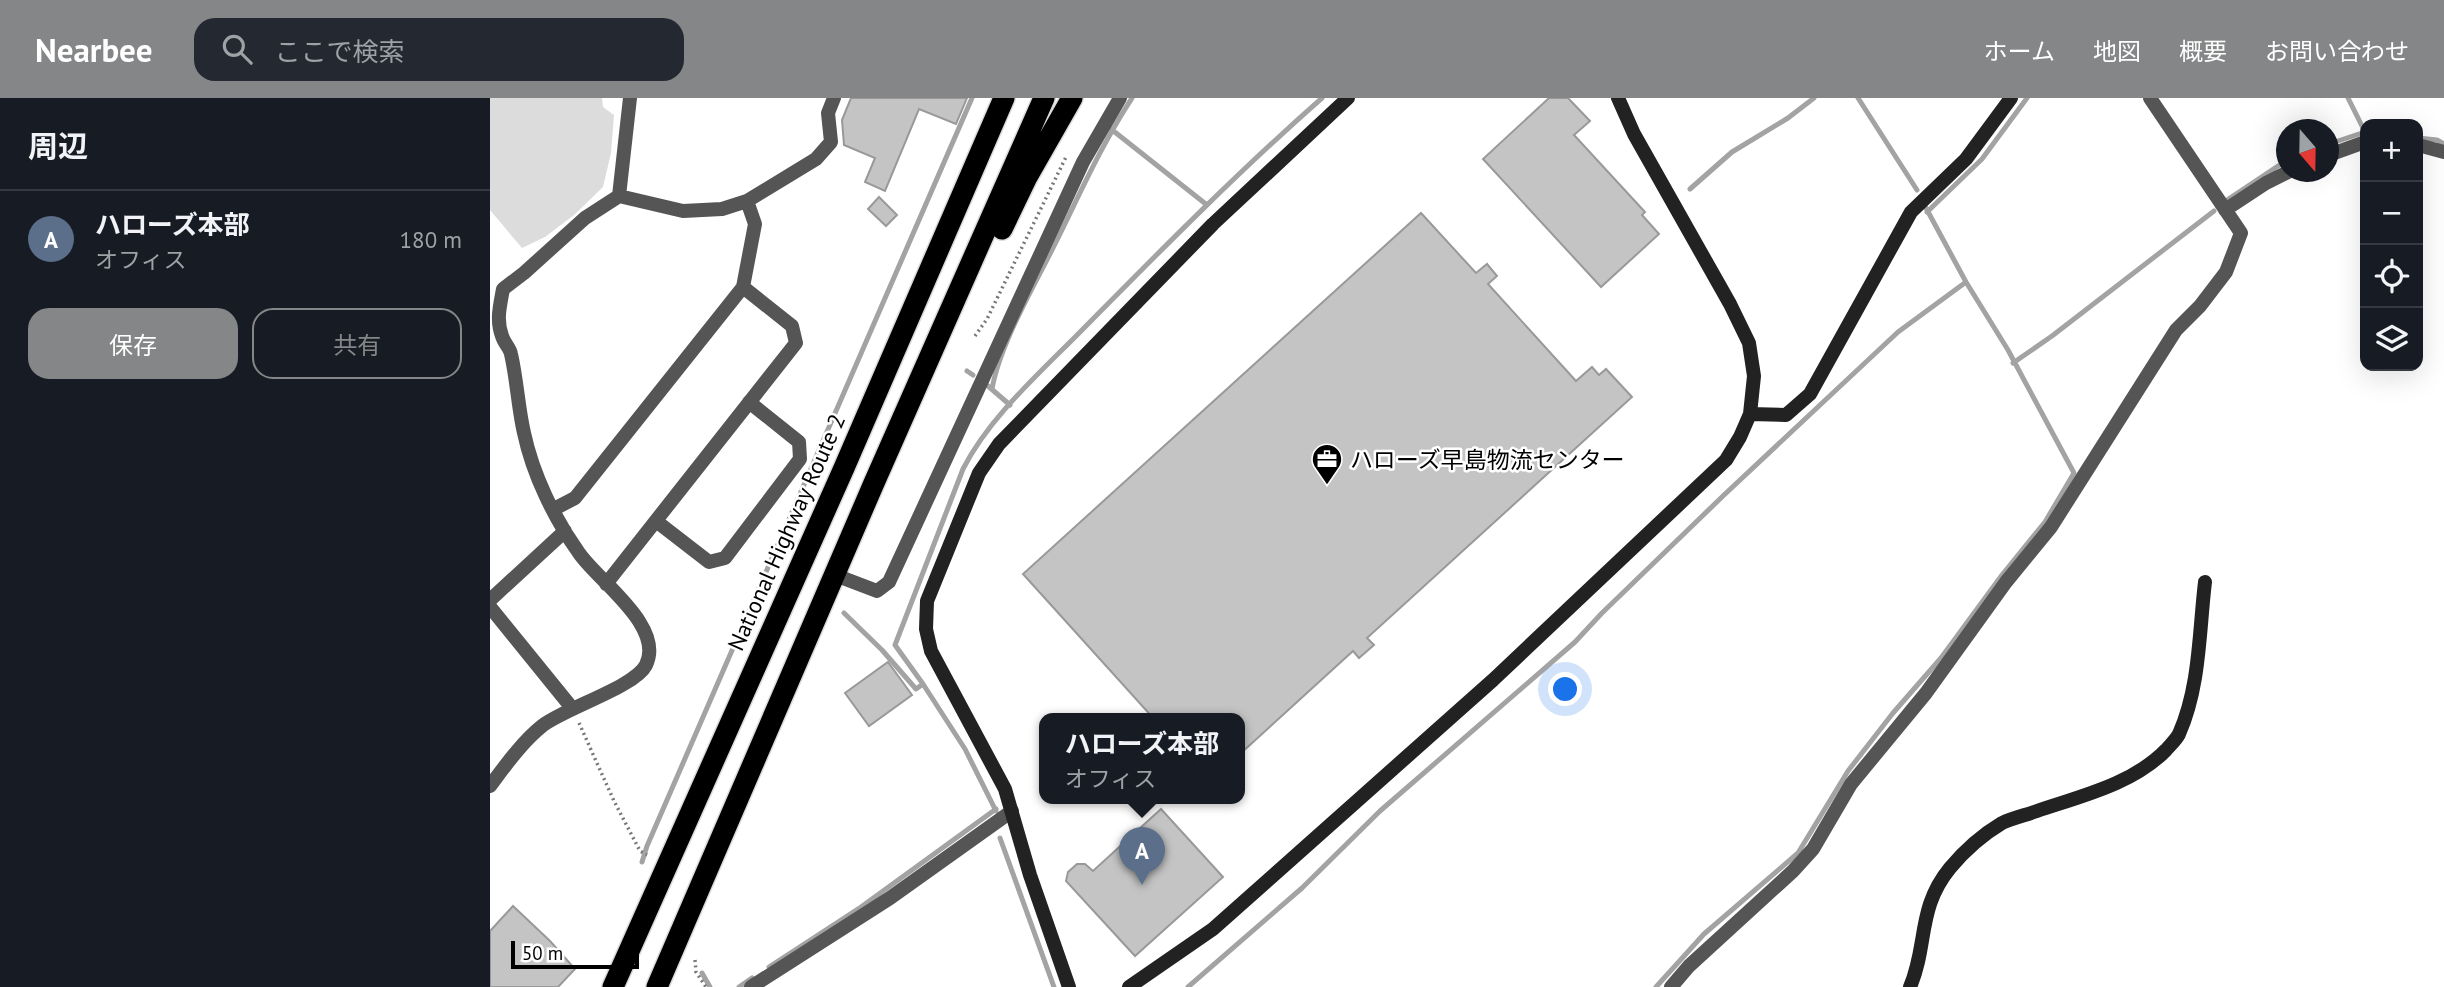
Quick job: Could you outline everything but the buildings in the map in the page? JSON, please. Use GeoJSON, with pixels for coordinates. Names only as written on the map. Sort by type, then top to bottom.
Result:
{"type":"FeatureCollection","features":[{"type":"Feature","properties":{"kind":"highway","name":"National Highway Route 2"},"geometry":{"type":"LineString","coordinates":[[613,987],[844,468],[1004,98]]}},
{"type":"Feature","properties":{"kind":"highway"},"geometry":{"type":"LineString","coordinates":[[657,987],[874,483],[1044,98]]}},
{"type":"Feature","properties":{"kind":"highway"},"geometry":{"type":"LineString","coordinates":[[874,483],[926,388],[1027,177],[1072,98]]}},
{"type":"Feature","properties":{"kind":"street"},"geometry":{"type":"LineString","coordinates":[[619,196],[630,98]]}},
{"type":"Feature","properties":{"kind":"street"},"geometry":{"type":"LineString","coordinates":[[490,786],[541,727],[572,708],[628,682],[645,667],[649,656],[645,631],[622,599],[579,554],[531,460],[523,432],[511,351],[496,339],[503,289],[585,218],[619,196],[683,211],[722,209],[747,201],[816,159],[831,142],[828,113],[834,98]]}},
{"type":"Feature","properties":{"kind":"street"},"geometry":{"type":"LineString","coordinates":[[835,575],[877,591],[889,582],[1083,162],[1120,98]]}},
{"type":"Feature","properties":{"kind":"street"},"geometry":{"type":"LineString","coordinates":[[1069,987],[1030,875],[1005,789],[931,651],[926,629],[927,601],[979,473],[999,444],[1213,224],[1348,98]]}},
{"type":"Feature","properties":{"kind":"street"},"geometry":{"type":"LineString","coordinates":[[1129,987],[1213,929],[1493,680],[1726,460],[1740,437],[1749,414],[1755,376],[1749,343],[1730,304],[1634,134],[1618,98]]}},
{"type":"Feature","properties":{"kind":"street"},"geometry":{"type":"LineString","coordinates":[[1749,414],[1786,415],[1810,394],[1911,212],[1966,159],[2011,98]]}},
{"type":"Feature","properties":{"kind":"street"},"geometry":{"type":"LineString","coordinates":[[1671,987],[1813,849],[1852,784],[1926,693],[2006,582],[2051,527],[2176,330],[2200,306],[2226,272],[2241,233],[2150,98]]}},
{"type":"Feature","properties":{"kind":"street"},"geometry":{"type":"LineString","coordinates":[[2339,151],[2360,144]]}},
{"type":"Feature","properties":{"kind":"street"},"geometry":{"type":"LineString","coordinates":[[2423,146],[2444,152]]}},
{"type":"Feature","properties":{"kind":"street"},"geometry":{"type":"LineString","coordinates":[[2225,210],[2276,178]]}},
{"type":"Feature","properties":{"kind":"street"},"geometry":{"type":"LineString","coordinates":[[554,509],[575,498],[743,288],[755,224],[747,201]]}},
{"type":"Feature","properties":{"kind":"street"},"geometry":{"type":"LineString","coordinates":[[606,584],[796,343],[792,326],[743,288]]}},
{"type":"Feature","properties":{"kind":"street"},"geometry":{"type":"LineString","coordinates":[[656,521],[709,562],[725,558],[800,459],[799,442],[750,402]]}},
{"type":"Feature","properties":{"kind":"street"},"geometry":{"type":"LineString","coordinates":[[490,600],[565,531]]}},
{"type":"Feature","properties":{"kind":"street"},"geometry":{"type":"LineString","coordinates":[[1910,987],[1932,896],[1949,870],[1972,844],[2004,822],[2108,786],[2134,774],[2158,758],[2178,737],[2191,700],[2205,582]]}},
{"type":"Feature","properties":{"kind":"street"},"geometry":{"type":"LineString","coordinates":[[490,607],[572,708]]}},
{"type":"Feature","properties":{"kind":"street"},"geometry":{"type":"LineString","coordinates":[[751,987],[890,898],[1012,811]]}},
{"type":"Feature","properties":{"kind":"path"},"geometry":{"type":"LineString","coordinates":[[975,336],[987,319],[1069,153]]}},
{"type":"Feature","properties":{"kind":"path"},"geometry":{"type":"LineString","coordinates":[[572,708],[614,801],[640,851],[647,855]]}},
{"type":"Feature","properties":{"kind":"path"},"geometry":{"type":"LineString","coordinates":[[695,960],[696,972],[706,987]]}},
{"type":"Feature","properties":{"kind":"shaded area"},"geometry":{"type":"Polygon","coordinates":[[[490,98],[602,98],[603,107],[614,115],[611,153],[603,187],[574,215],[545,237],[522,248],[490,210],[490,98]]]}},
{"type":"Feature","properties":{"kind":"waterway"},"geometry":{"type":"LineString","coordinates":[[642,862],[972,98]]}},
{"type":"Feature","properties":{"kind":"waterway"},"geometry":{"type":"LineString","coordinates":[[992,389],[1002,354],[1018,316],[1100,152],[1132,98]]}},
{"type":"Feature","properties":{"kind":"waterway"},"geometry":{"type":"LineString","coordinates":[[996,811],[965,749],[895,645],[963,469],[987,431],[1034,378],[1201,211],[1322,98]]}},
{"type":"Feature","properties":{"kind":"waterway"},"geometry":{"type":"LineString","coordinates":[[1690,189],[1732,152],[1788,118],[1814,98]]}},
{"type":"Feature","properties":{"kind":"waterway"},"geometry":{"type":"LineString","coordinates":[[1858,98],[1917,190]]}},
{"type":"Feature","properties":{"kind":"waterway"},"geometry":{"type":"LineString","coordinates":[[1927,212],[1982,159],[2027,98]]}},
{"type":"Feature","properties":{"kind":"waterway"},"geometry":{"type":"LineString","coordinates":[[2348,98],[2360,122]]}},
{"type":"Feature","properties":{"kind":"waterway"},"geometry":{"type":"LineString","coordinates":[[1111,129],[1207,205]]}},
{"type":"Feature","properties":{"kind":"waterway"},"geometry":{"type":"LineString","coordinates":[[2339,141],[2360,134]]}},
{"type":"Feature","properties":{"kind":"waterway"},"geometry":{"type":"LineString","coordinates":[[2423,139],[2437,140],[2444,144]]}},
{"type":"Feature","properties":{"kind":"waterway"},"geometry":{"type":"LineString","coordinates":[[2227,200],[2276,167]]}},
{"type":"Feature","properties":{"kind":"waterway"},"geometry":{"type":"LineString","coordinates":[[1656,987],[1704,934],[1798,853],[1848,771],[1893,713],[1941,658],[2045,522],[2074,473],[2008,350],[1966,282],[1926,208]]}},
{"type":"Feature","properties":{"kind":"waterway"},"geometry":{"type":"LineString","coordinates":[[2013,363],[2214,211]]}},
{"type":"Feature","properties":{"kind":"waterway"},"geometry":{"type":"LineString","coordinates":[[1188,987],[1302,888],[1380,811],[1575,642],[1724,495],[1898,332],[1966,282]]}},
{"type":"Feature","properties":{"kind":"waterway"},"geometry":{"type":"LineString","coordinates":[[967,371],[973,375]]}},
{"type":"Feature","properties":{"kind":"waterway"},"geometry":{"type":"LineString","coordinates":[[988,386],[1010,405]]}},
{"type":"Feature","properties":{"kind":"waterway"},"geometry":{"type":"LineString","coordinates":[[844,613],[882,650],[916,689],[923,684]]}},
{"type":"Feature","properties":{"kind":"waterway"},"geometry":{"type":"LineString","coordinates":[[769,967],[861,907],[996,809]]}},
{"type":"Feature","properties":{"kind":"waterway"},"geometry":{"type":"LineString","coordinates":[[1000,838],[1054,987]]}},
{"type":"Feature","properties":{"kind":"waterway"},"geometry":{"type":"LineString","coordinates":[[702,973],[710,987]]}},
{"type":"Feature","properties":{"kind":"waterway"},"geometry":{"type":"LineString","coordinates":[[739,987],[752,978]]}},
{"type":"Feature","properties":{"kind":"place","name":"ハローズ早島物流センター"},"geometry":{"type":"Point","coordinates":[1327,486]}},
{"type":"Feature","properties":{"kind":"place","name":"ハローズ本部"},"geometry":{"type":"Point","coordinates":[1142,885]}}]}
